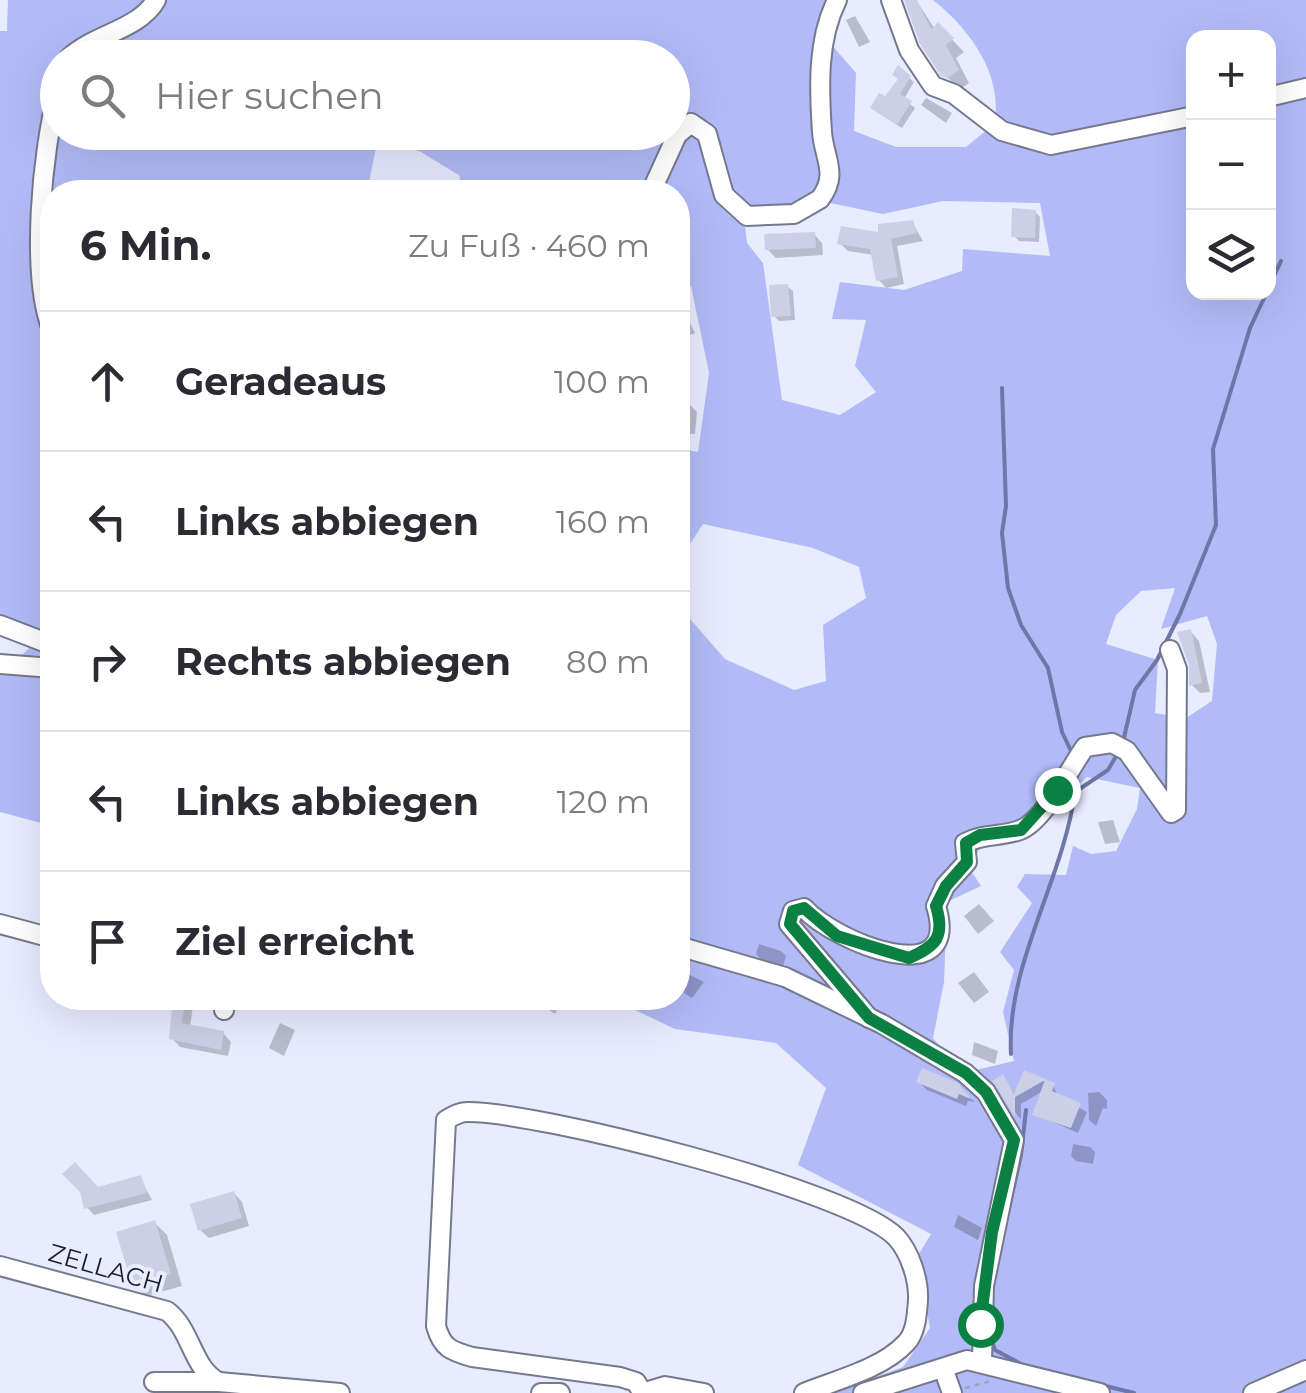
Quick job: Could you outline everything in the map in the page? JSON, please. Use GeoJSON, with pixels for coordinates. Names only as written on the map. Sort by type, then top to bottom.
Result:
{"type":"FeatureCollection","features":[{"type":"Feature","properties":{"kind":"street"},"geometry":{"type":"LineString","coordinates":[[92,40],[146,14],[156,0]]}},
{"type":"Feature","properties":{"kind":"street"},"geometry":{"type":"LineString","coordinates":[[690,124],[707,134],[724,195],[747,216],[784,216],[820,200],[832,171],[822,137],[821,64],[827,20],[837,0]]}},
{"type":"Feature","properties":{"kind":"street"},"geometry":{"type":"LineString","coordinates":[[891,0],[909,50],[933,86],[954,94],[1002,132],[1051,146],[1186,118]]}},
{"type":"Feature","properties":{"kind":"street"},"geometry":{"type":"LineString","coordinates":[[1276,95],[1306,88]]}},
{"type":"Feature","properties":{"kind":"street"},"geometry":{"type":"LineString","coordinates":[[44,150],[44,180]]}},
{"type":"Feature","properties":{"kind":"street"},"geometry":{"type":"LineString","coordinates":[[657,180],[670,150]]}},
{"type":"Feature","properties":{"kind":"street"},"geometry":{"type":"LineString","coordinates":[[0,625],[40,640]]}},
{"type":"Feature","properties":{"kind":"street"},"geometry":{"type":"LineString","coordinates":[[869,1018],[801,942],[790,924],[793,911],[804,908],[837,936],[869,947],[909,958],[920,953],[938,941],[942,928],[936,906],[946,886],[967,862],[966,843],[980,835],[1021,830],[1034,821],[1086,747],[1112,744],[1127,751],[1171,812],[1176,810],[1177,669],[1170,650]]}},
{"type":"Feature","properties":{"kind":"street"},"geometry":{"type":"LineString","coordinates":[[0,664],[40,667]]}},
{"type":"Feature","properties":{"kind":"street"},"geometry":{"type":"LineString","coordinates":[[0,924],[40,935]]}},
{"type":"Feature","properties":{"kind":"street"},"geometry":{"type":"LineString","coordinates":[[690,949],[785,977],[869,1018],[966,1073],[986,1092],[1014,1140],[984,1286],[982,1361]]}},
{"type":"Feature","properties":{"kind":"street"},"geometry":{"type":"LineString","coordinates":[[704,1393],[665,1386],[642,1392],[636,1382],[620,1377],[472,1357],[450,1351],[440,1342],[436,1326],[446,1120],[468,1112],[686,1156],[806,1190],[876,1222],[897,1238],[912,1263],[918,1292],[915,1325],[908,1342],[888,1358],[804,1393]]}},
{"type":"Feature","properties":{"kind":"street","name":"ZELLACH"},"geometry":{"type":"LineString","coordinates":[[0,1266],[168,1311],[182,1324],[203,1370],[219,1382]]}},
{"type":"Feature","properties":{"kind":"street"},"geometry":{"type":"LineString","coordinates":[[863,1393],[943,1368],[982,1361],[1100,1393]]}},
{"type":"Feature","properties":{"kind":"street"},"geometry":{"type":"LineString","coordinates":[[943,1368],[952,1393]]}},
{"type":"Feature","properties":{"kind":"street"},"geometry":{"type":"LineString","coordinates":[[1253,1393],[1306,1370]]}},
{"type":"Feature","properties":{"kind":"street"},"geometry":{"type":"LineString","coordinates":[[154,1382],[219,1382],[340,1393]]}},
{"type":"Feature","properties":{"kind":"street"},"geometry":{"type":"LineString","coordinates":[[541,1393],[560,1393]]}},
{"type":"Feature","properties":{"kind":"shaded area"},"geometry":{"type":"Polygon","coordinates":[[[8,0],[829,0],[818,29],[856,73],[854,131],[896,147],[966,147],[994,124],[994,88],[971,39],[933,0],[1306,0],[1306,1393],[833,1393],[903,1367],[930,1328],[917,1257],[931,1234],[798,1165],[826,1088],[776,1043],[675,1029],[635,1010],[690,1010],[690,619],[725,659],[794,690],[826,681],[823,625],[866,598],[859,567],[813,548],[703,524],[690,544],[690,450],[698,452],[709,373],[690,286],[690,180],[460,180],[460,176],[415,150],[690,150],[690,40],[40,40],[40,150],[376,150],[369,180],[40,180],[40,633],[0,618],[0,31],[7,31],[8,0]],[[811,199],[762,211],[742,202],[747,243],[763,263],[782,400],[840,415],[876,392],[855,366],[866,320],[832,319],[840,282],[904,290],[962,271],[963,249],[1050,256],[1040,203],[943,201],[883,214],[811,199]],[[1175,588],[1141,591],[1116,615],[1106,644],[1158,660],[1155,713],[1186,718],[1212,701],[1217,644],[1207,616],[1161,629],[1175,588]],[[1087,777],[1048,813],[983,842],[969,868],[981,886],[947,902],[944,982],[933,1038],[947,1056],[972,1071],[1014,1061],[1003,1012],[1014,970],[1000,952],[1032,903],[1017,887],[1025,874],[1066,875],[1073,846],[1091,854],[1116,851],[1137,809],[1140,788],[1087,777]]]}},
{"type":"Feature","properties":{"kind":"shaded area"},"geometry":{"type":"Polygon","coordinates":[[[40,637],[40,823],[0,812],[0,659],[19,658],[40,637]]]}},
{"type":"Feature","properties":{"kind":"building"},"geometry":{"type":"Polygon","coordinates":[[[904,0],[917,0],[931,29],[938,22],[954,38],[946,45],[959,70],[948,78],[941,76],[920,44],[904,0]]]}},
{"type":"Feature","properties":{"kind":"building"},"geometry":{"type":"Polygon","coordinates":[[[898,65],[911,76],[900,94],[912,101],[897,125],[870,108],[879,93],[885,96],[898,79],[892,75],[898,65]]]}},
{"type":"Feature","properties":{"kind":"building"},"geometry":{"type":"Polygon","coordinates":[[[1012,208],[1036,210],[1035,238],[1011,237],[1012,208]]]}},
{"type":"Feature","properties":{"kind":"building"},"geometry":{"type":"Polygon","coordinates":[[[913,220],[917,233],[891,239],[898,277],[876,281],[870,249],[837,244],[841,226],[878,232],[878,224],[913,220]]]}},
{"type":"Feature","properties":{"kind":"building"},"geometry":{"type":"Polygon","coordinates":[[[815,232],[816,248],[765,250],[764,234],[815,232]]]}},
{"type":"Feature","properties":{"kind":"building"},"geometry":{"type":"Polygon","coordinates":[[[788,284],[791,316],[771,317],[769,285],[788,284]]]}},
{"type":"Feature","properties":{"kind":"building"},"geometry":{"type":"Polygon","coordinates":[[[1191,629],[1202,683],[1189,686],[1189,665],[1177,632],[1191,629]]]}},
{"type":"Feature","properties":{"kind":"building"},"geometry":{"type":"Polygon","coordinates":[[[172,1010],[184,1010],[182,1023],[224,1031],[221,1050],[169,1039],[172,1010]]]}},
{"type":"Feature","properties":{"kind":"building"},"geometry":{"type":"Polygon","coordinates":[[[922,1068],[958,1083],[971,1099],[959,1094],[957,1099],[916,1082],[922,1068]]]}},
{"type":"Feature","properties":{"kind":"building"},"geometry":{"type":"Polygon","coordinates":[[[1024,1070],[1055,1083],[1052,1091],[1081,1103],[1071,1128],[1032,1115],[1045,1080],[1015,1097],[1015,1117],[992,1081],[1003,1074],[1014,1094],[1024,1070]]]}},
{"type":"Feature","properties":{"kind":"building"},"geometry":{"type":"Polygon","coordinates":[[[75,1162],[98,1187],[141,1175],[147,1193],[84,1209],[80,1192],[62,1174],[75,1162]]]}},
{"type":"Feature","properties":{"kind":"building"},"geometry":{"type":"Polygon","coordinates":[[[234,1191],[242,1218],[198,1231],[190,1204],[234,1191]]]}},
{"type":"Feature","properties":{"kind":"building"},"geometry":{"type":"Polygon","coordinates":[[[155,1220],[171,1274],[132,1285],[116,1232],[155,1220]]]}},
{"type":"Feature","properties":{"kind":"waterway"},"geometry":{"type":"LineString","coordinates":[[1276,271],[1281,261]]}},
{"type":"Feature","properties":{"kind":"waterway"},"geometry":{"type":"LineString","coordinates":[[1123,742],[1135,690],[1157,660],[1180,614],[1216,525],[1213,449],[1250,328],[1263,300]]}},
{"type":"Feature","properties":{"kind":"waterway"},"geometry":{"type":"LineString","coordinates":[[1002,388],[1006,506],[1002,533],[1008,588],[1021,625],[1048,668],[1062,732],[1072,753]]}},
{"type":"Feature","properties":{"kind":"waterway"},"geometry":{"type":"LineString","coordinates":[[1011,1054],[1017,988],[1069,825],[1075,792],[1108,770],[1115,758]]}},
{"type":"Feature","properties":{"kind":"waterway"},"geometry":{"type":"LineString","coordinates":[[1001,1243],[1021,1155],[1026,1110]]}},
{"type":"Feature","properties":{"kind":"waterway"},"geometry":{"type":"LineString","coordinates":[[990,1335],[995,1350],[1021,1364]]}},
{"type":"Feature","properties":{"kind":"waterway"},"geometry":{"type":"LineString","coordinates":[[1073,1378],[1134,1393]]}},
{"type":"Feature","properties":{"kind":"route"},"geometry":{"type":"LineString","coordinates":[[980,1324],[992,1232],[1014,1140],[986,1092],[966,1073],[869,1018],[801,942],[790,924],[793,911],[804,908],[837,936],[909,958],[920,953],[938,941],[942,928],[936,906],[946,886],[967,862],[966,843],[980,835],[1021,830],[1034,821],[1057,790]]}}]}
